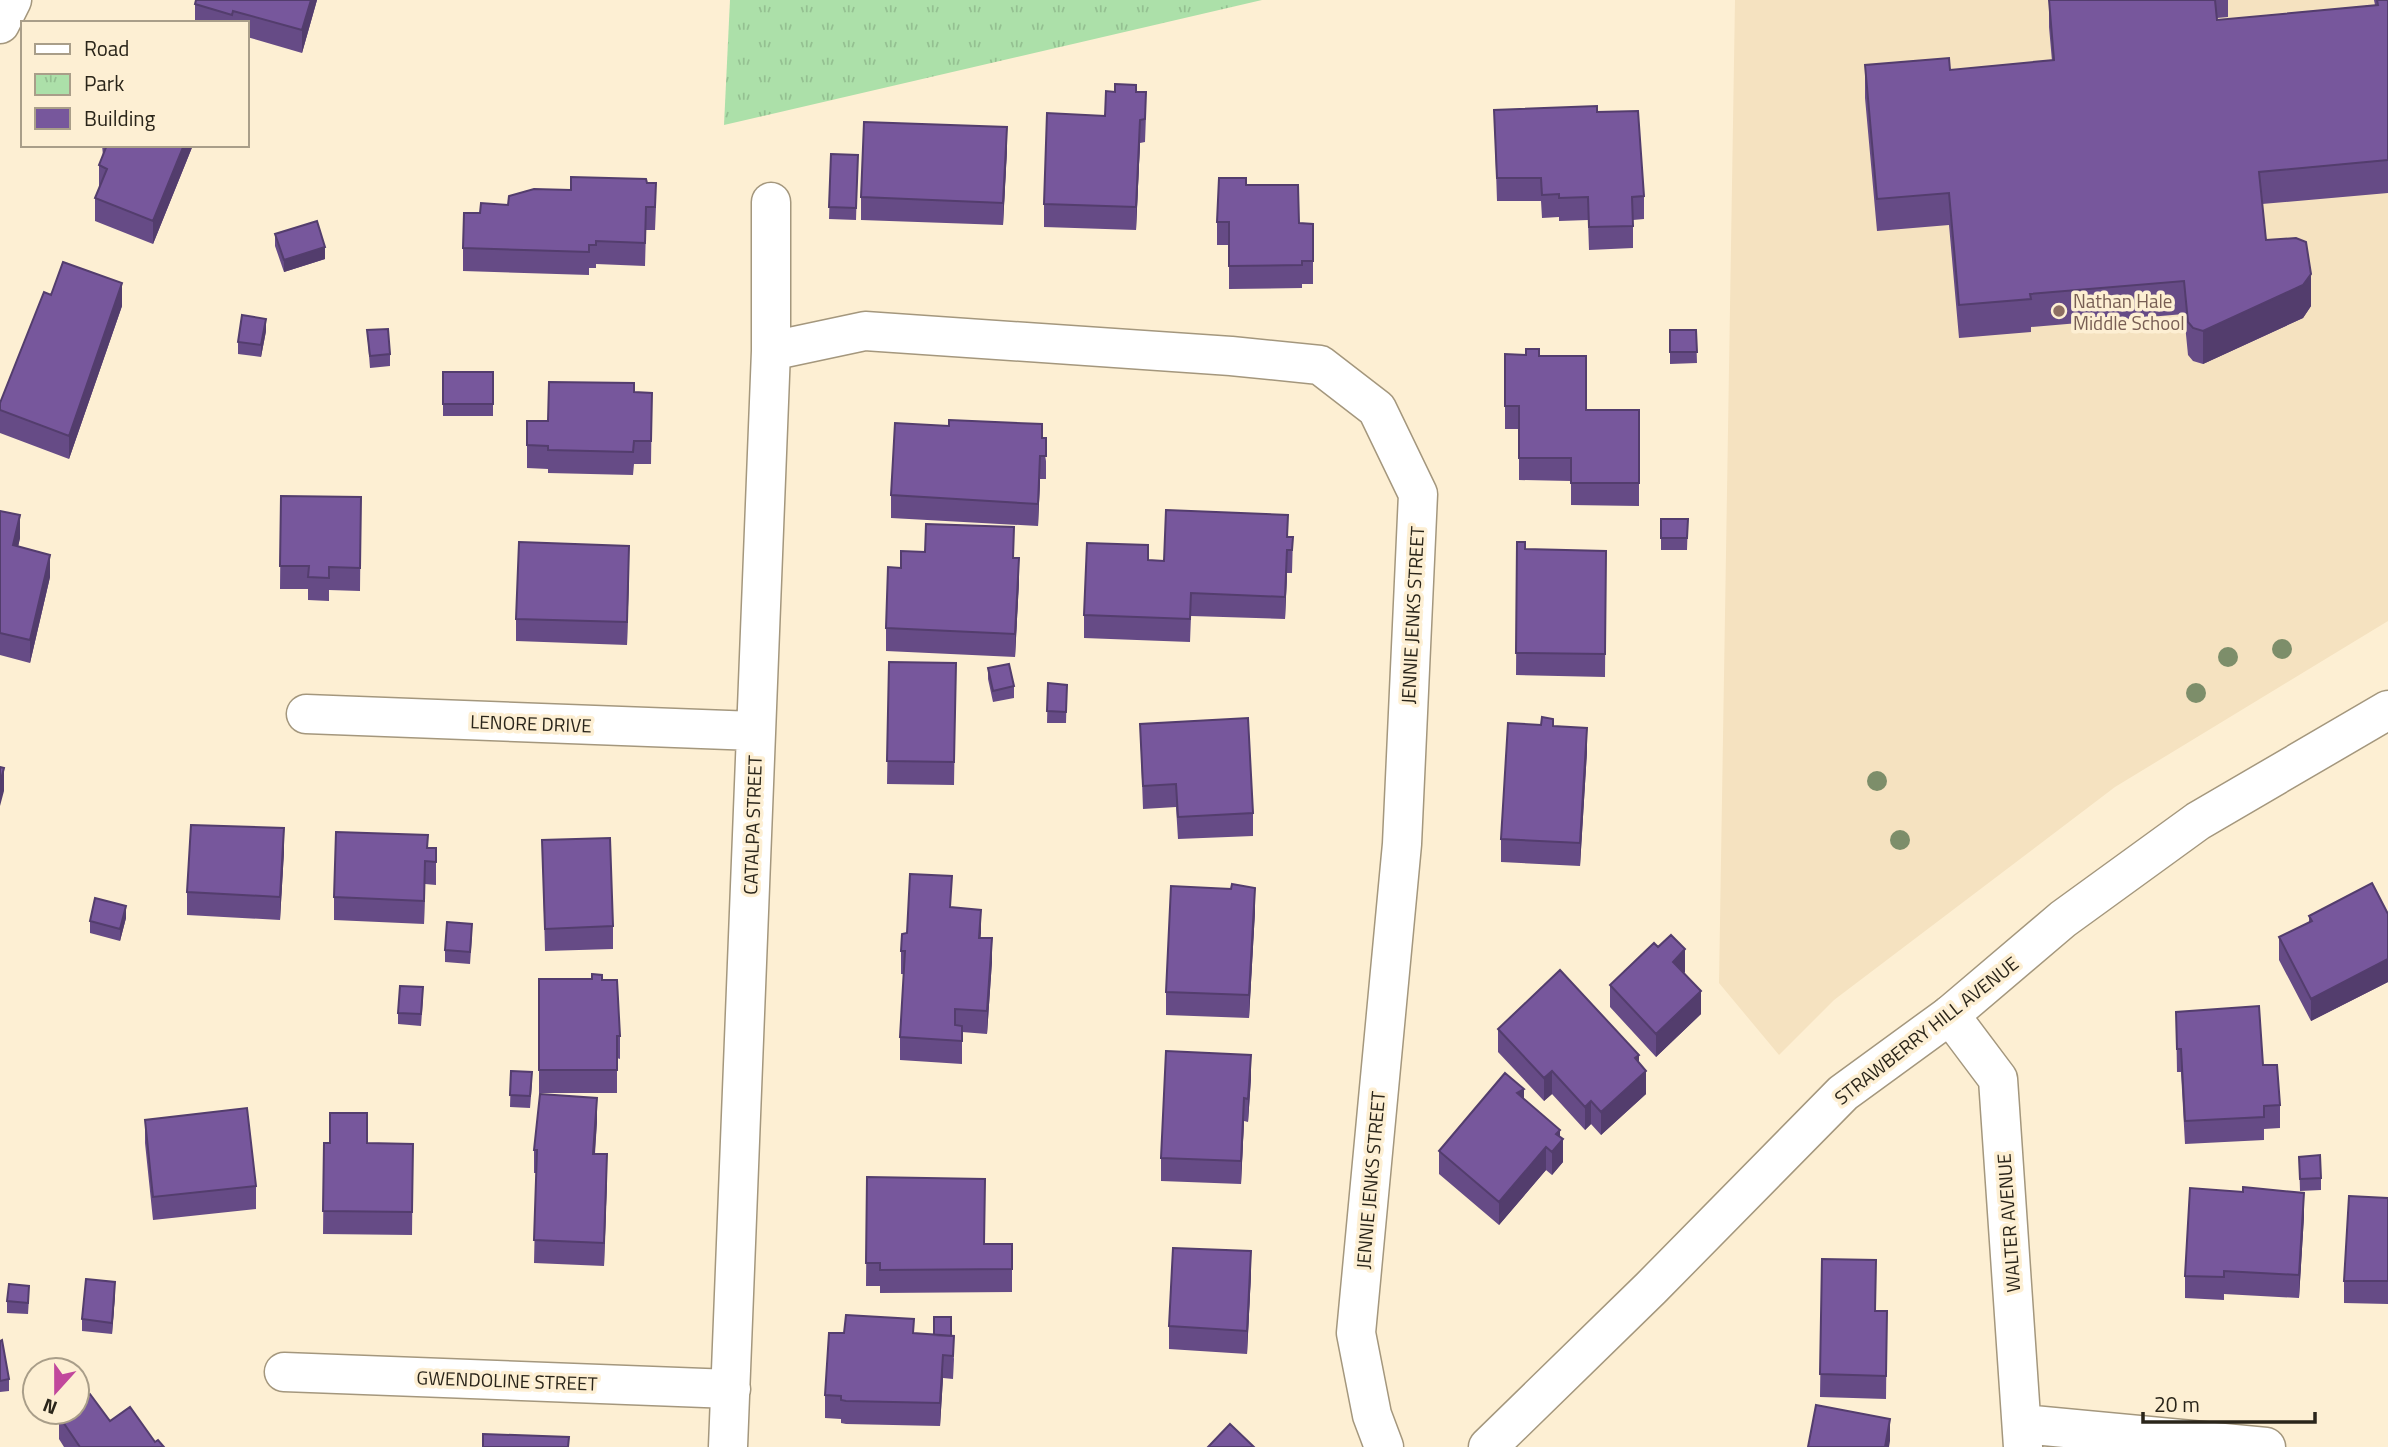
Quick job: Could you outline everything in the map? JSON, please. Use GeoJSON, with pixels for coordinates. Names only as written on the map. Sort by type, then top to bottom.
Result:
{"type":"FeatureCollection","features":[{"type":"Feature","properties":{"kind":"street"},"geometry":{"type":"LineString","coordinates":[[0,24],[12,0]]}},
{"type":"Feature","properties":{"kind":"street","name":"CATALPA STREET"},"geometry":{"type":"LineString","coordinates":[[728,1447],[771,351],[771,202]]}},
{"type":"Feature","properties":{"kind":"street","name":"JENNIE JENKS STREET"},"geometry":{"type":"LineString","coordinates":[[771,351],[865,331],[1320,365],[1377,409],[1418,494],[1402,844],[1356,1333],[1372,1415],[1384,1447]]}},
{"type":"Feature","properties":{"kind":"street","name":"STRAWBERRY HILL AVENUE"},"geometry":{"type":"LineString","coordinates":[[1488,1447],[1651,1289],[1843,1093],[1950,1015],[2063,919],[2198,821],[2388,710]]}},
{"type":"Feature","properties":{"kind":"street","name":"LENORE DRIVE"},"geometry":{"type":"LineString","coordinates":[[306,714],[755,731]]}},
{"type":"Feature","properties":{"kind":"street","name":"WALTER AVENUE"},"geometry":{"type":"LineString","coordinates":[[1950,1015],[1998,1079],[2023,1436]]}},
{"type":"Feature","properties":{"kind":"street","name":"GWENDOLINE STREET"},"geometry":{"type":"LineString","coordinates":[[284,1372],[731,1389]]}},
{"type":"Feature","properties":{"kind":"street"},"geometry":{"type":"LineString","coordinates":[[2023,1436],[2266,1447]]}},
{"type":"Feature","properties":{"kind":"shaded area","name":"Nathan Hale Middle School"},"geometry":{"type":"Polygon","coordinates":[[[1735,0],[2388,0],[2388,621],[2115,787],[1834,1000],[1779,1055],[1719,983],[1735,0]]]}},
{"type":"Feature","properties":{"kind":"green space"},"geometry":{"type":"Polygon","coordinates":[[[730,0],[1262,0],[724,125],[730,0]]]}},
{"type":"Feature","properties":{"kind":"building"},"geometry":{"type":"Polygon","coordinates":[[[196,0],[311,0],[302,30],[233,11],[232,15],[195,4],[196,0]]]}},
{"type":"Feature","properties":{"kind":"building"},"geometry":{"type":"Polygon","coordinates":[[[2049,0],[2215,0],[2217,20],[2378,5],[2377,0],[2388,0],[2388,160],[2259,172],[2266,240],[2296,238],[2306,242],[2311,274],[2303,285],[2203,331],[2193,328],[2188,322],[2184,281],[2030,294],[2031,299],[1959,305],[1949,193],[1877,199],[1865,65],[1949,58],[1950,70],[2054,60],[2049,0]]]}},
{"type":"Feature","properties":{"kind":"building"},"geometry":{"type":"Polygon","coordinates":[[[1115,84],[1136,85],[1136,92],[1146,92],[1145,119],[1140,120],[1136,207],[1044,204],[1047,113],[1105,116],[1106,91],[1115,92],[1115,84]]]}},
{"type":"Feature","properties":{"kind":"building"},"geometry":{"type":"Polygon","coordinates":[[[1597,106],[1597,112],[1638,111],[1644,196],[1632,197],[1633,226],[1589,227],[1588,197],[1559,198],[1559,194],[1542,195],[1541,178],[1497,178],[1494,110],[1597,106]]]}},
{"type":"Feature","properties":{"kind":"building"},"geometry":{"type":"Polygon","coordinates":[[[864,122],[1007,127],[1003,203],[861,197],[864,122]]]}},
{"type":"Feature","properties":{"kind":"building"},"geometry":{"type":"Polygon","coordinates":[[[106,147],[183,147],[153,221],[95,198],[107,169],[99,165],[106,147]]]}},
{"type":"Feature","properties":{"kind":"building"},"geometry":{"type":"Polygon","coordinates":[[[831,154],[858,155],[856,208],[829,207],[831,154]]]}},
{"type":"Feature","properties":{"kind":"building"},"geometry":{"type":"Polygon","coordinates":[[[571,177],[646,179],[647,183],[656,183],[655,207],[646,207],[645,243],[596,241],[596,245],[589,245],[589,252],[463,248],[464,213],[480,213],[481,203],[508,205],[509,196],[534,189],[571,190],[571,177]]]}},
{"type":"Feature","properties":{"kind":"building"},"geometry":{"type":"Polygon","coordinates":[[[1219,178],[1246,178],[1246,185],[1298,185],[1299,223],[1313,224],[1313,261],[1302,261],[1302,265],[1229,266],[1229,222],[1217,222],[1219,178]]]}},
{"type":"Feature","properties":{"kind":"building"},"geometry":{"type":"Polygon","coordinates":[[[317,221],[325,247],[284,260],[275,234],[317,221]]]}},
{"type":"Feature","properties":{"kind":"building"},"geometry":{"type":"Polygon","coordinates":[[[63,262],[122,283],[69,436],[0,410],[0,403],[44,292],[51,295],[63,262]]]}},
{"type":"Feature","properties":{"kind":"building"},"geometry":{"type":"Polygon","coordinates":[[[242,315],[266,319],[261,345],[238,342],[242,315]]]}},
{"type":"Feature","properties":{"kind":"building"},"geometry":{"type":"Polygon","coordinates":[[[388,329],[390,354],[370,356],[367,330],[388,329]]]}},
{"type":"Feature","properties":{"kind":"building"},"geometry":{"type":"Polygon","coordinates":[[[1670,330],[1696,330],[1697,352],[1670,352],[1670,330]]]}},
{"type":"Feature","properties":{"kind":"building"},"geometry":{"type":"Polygon","coordinates":[[[1526,349],[1539,349],[1539,356],[1586,356],[1586,410],[1639,410],[1639,483],[1571,483],[1571,458],[1519,458],[1519,406],[1505,406],[1505,354],[1526,355],[1526,349]]]}},
{"type":"Feature","properties":{"kind":"building"},"geometry":{"type":"Polygon","coordinates":[[[443,372],[493,372],[493,404],[443,404],[443,372]]]}},
{"type":"Feature","properties":{"kind":"building"},"geometry":{"type":"Polygon","coordinates":[[[549,382],[634,383],[634,392],[652,393],[651,441],[634,441],[633,452],[548,450],[548,446],[527,445],[527,421],[548,421],[549,382]]]}},
{"type":"Feature","properties":{"kind":"building"},"geometry":{"type":"Polygon","coordinates":[[[949,420],[1042,424],[1042,438],[1046,438],[1046,456],[1040,456],[1038,504],[891,495],[895,423],[949,426],[949,420]]]}},
{"type":"Feature","properties":{"kind":"building"},"geometry":{"type":"Polygon","coordinates":[[[281,496],[361,497],[360,568],[329,567],[329,578],[308,577],[309,566],[280,566],[281,496]]]}},
{"type":"Feature","properties":{"kind":"building"},"geometry":{"type":"Polygon","coordinates":[[[1166,510],[1288,515],[1287,537],[1293,537],[1292,550],[1287,550],[1285,597],[1191,593],[1190,619],[1084,615],[1087,543],[1148,545],[1148,560],[1164,561],[1166,510]]]}},
{"type":"Feature","properties":{"kind":"building"},"geometry":{"type":"Polygon","coordinates":[[[0,511],[20,515],[13,545],[50,555],[30,640],[0,633],[0,511]]]}},
{"type":"Feature","properties":{"kind":"building"},"geometry":{"type":"Polygon","coordinates":[[[1661,519],[1688,519],[1687,538],[1661,538],[1661,519]]]}},
{"type":"Feature","properties":{"kind":"building"},"geometry":{"type":"Polygon","coordinates":[[[926,524],[1014,527],[1013,558],[1019,558],[1015,634],[886,628],[888,567],[901,568],[901,551],[925,552],[926,524]]]}},
{"type":"Feature","properties":{"kind":"building"},"geometry":{"type":"Polygon","coordinates":[[[519,542],[629,546],[627,622],[516,619],[519,542]]]}},
{"type":"Feature","properties":{"kind":"building"},"geometry":{"type":"Polygon","coordinates":[[[1517,542],[1525,542],[1525,549],[1606,551],[1605,654],[1516,653],[1517,542]]]}},
{"type":"Feature","properties":{"kind":"building"},"geometry":{"type":"Polygon","coordinates":[[[889,662],[956,663],[954,762],[887,761],[889,662]]]}},
{"type":"Feature","properties":{"kind":"building"},"geometry":{"type":"Polygon","coordinates":[[[1009,664],[1014,686],[993,691],[988,668],[1009,664]]]}},
{"type":"Feature","properties":{"kind":"building"},"geometry":{"type":"Polygon","coordinates":[[[1048,683],[1067,685],[1066,712],[1047,711],[1048,683]]]}},
{"type":"Feature","properties":{"kind":"building"},"geometry":{"type":"Polygon","coordinates":[[[1542,717],[1553,719],[1553,726],[1587,728],[1580,843],[1501,839],[1508,723],[1541,725],[1542,717]]]}},
{"type":"Feature","properties":{"kind":"building"},"geometry":{"type":"Polygon","coordinates":[[[1248,718],[1253,813],[1178,817],[1176,784],[1143,786],[1140,724],[1248,718]]]}},
{"type":"Feature","properties":{"kind":"building"},"geometry":{"type":"Polygon","coordinates":[[[0,767],[4,768],[0,783],[0,767]]]}},
{"type":"Feature","properties":{"kind":"building"},"geometry":{"type":"Polygon","coordinates":[[[191,825],[284,828],[280,897],[187,892],[191,825]]]}},
{"type":"Feature","properties":{"kind":"building"},"geometry":{"type":"Polygon","coordinates":[[[336,832],[428,835],[427,848],[436,848],[436,862],[425,861],[424,901],[334,897],[336,832]]]}},
{"type":"Feature","properties":{"kind":"building"},"geometry":{"type":"Polygon","coordinates":[[[610,838],[613,926],[545,929],[542,840],[610,838]]]}},
{"type":"Feature","properties":{"kind":"building"},"geometry":{"type":"Polygon","coordinates":[[[910,874],[952,876],[950,907],[981,910],[979,938],[992,938],[987,1011],[955,1009],[955,1025],[962,1026],[962,1041],[900,1037],[905,951],[901,951],[902,934],[907,933],[910,874]]]}},
{"type":"Feature","properties":{"kind":"building"},"geometry":{"type":"Polygon","coordinates":[[[2372,883],[2388,914],[2388,959],[2311,999],[2279,937],[2312,921],[2309,916],[2372,883]]]}},
{"type":"Feature","properties":{"kind":"building"},"geometry":{"type":"Polygon","coordinates":[[[1232,884],[1255,888],[1249,995],[1166,992],[1171,886],[1231,889],[1232,884]]]}},
{"type":"Feature","properties":{"kind":"building"},"geometry":{"type":"Polygon","coordinates":[[[95,898],[126,906],[120,929],[90,921],[95,898]]]}},
{"type":"Feature","properties":{"kind":"building"},"geometry":{"type":"Polygon","coordinates":[[[447,922],[472,924],[470,952],[445,950],[447,922]]]}},
{"type":"Feature","properties":{"kind":"building"},"geometry":{"type":"Polygon","coordinates":[[[1671,935],[1685,949],[1673,962],[1701,991],[1656,1034],[1610,985],[1654,943],[1658,947],[1671,935]]]}},
{"type":"Feature","properties":{"kind":"building"},"geometry":{"type":"Polygon","coordinates":[[[1560,970],[1639,1055],[1635,1058],[1646,1071],[1601,1112],[1591,1101],[1585,1107],[1552,1071],[1544,1078],[1498,1029],[1560,970]]]}},
{"type":"Feature","properties":{"kind":"building"},"geometry":{"type":"Polygon","coordinates":[[[592,974],[602,975],[602,980],[617,980],[620,1036],[617,1036],[617,1070],[539,1070],[539,979],[592,979],[592,974]]]}},
{"type":"Feature","properties":{"kind":"building"},"geometry":{"type":"Polygon","coordinates":[[[400,986],[423,987],[421,1014],[398,1013],[400,986]]]}},
{"type":"Feature","properties":{"kind":"building"},"geometry":{"type":"Polygon","coordinates":[[[2259,1006],[2263,1065],[2277,1065],[2280,1105],[2264,1106],[2264,1117],[2185,1121],[2176,1012],[2259,1006]]]}},
{"type":"Feature","properties":{"kind":"building"},"geometry":{"type":"Polygon","coordinates":[[[1166,1051],[1251,1055],[1248,1099],[1244,1098],[1241,1161],[1161,1158],[1166,1051]]]}},
{"type":"Feature","properties":{"kind":"building"},"geometry":{"type":"Polygon","coordinates":[[[511,1071],[532,1072],[530,1096],[510,1095],[511,1071]]]}},
{"type":"Feature","properties":{"kind":"building"},"geometry":{"type":"Polygon","coordinates":[[[1505,1073],[1524,1089],[1517,1093],[1560,1130],[1556,1134],[1563,1139],[1552,1152],[1546,1147],[1499,1202],[1439,1151],[1505,1073]]]}},
{"type":"Feature","properties":{"kind":"building"},"geometry":{"type":"Polygon","coordinates":[[[540,1094],[597,1098],[593,1154],[607,1154],[604,1243],[534,1240],[537,1150],[534,1150],[540,1094]]]}},
{"type":"Feature","properties":{"kind":"building"},"geometry":{"type":"Polygon","coordinates":[[[247,1108],[256,1186],[153,1197],[145,1120],[247,1108]]]}},
{"type":"Feature","properties":{"kind":"building"},"geometry":{"type":"Polygon","coordinates":[[[330,1113],[367,1113],[367,1143],[413,1144],[412,1212],[323,1211],[324,1143],[330,1143],[330,1113]]]}},
{"type":"Feature","properties":{"kind":"building"},"geometry":{"type":"Polygon","coordinates":[[[2320,1155],[2321,1178],[2300,1179],[2299,1157],[2320,1155]]]}},
{"type":"Feature","properties":{"kind":"building"},"geometry":{"type":"Polygon","coordinates":[[[867,1177],[985,1179],[984,1244],[1012,1244],[1012,1269],[880,1270],[880,1263],[866,1263],[867,1177]]]}},
{"type":"Feature","properties":{"kind":"building"},"geometry":{"type":"Polygon","coordinates":[[[2243,1187],[2304,1193],[2299,1275],[2224,1271],[2224,1277],[2185,1276],[2190,1188],[2243,1192],[2243,1187]]]}},
{"type":"Feature","properties":{"kind":"building"},"geometry":{"type":"Polygon","coordinates":[[[2349,1196],[2388,1198],[2388,1281],[2344,1281],[2349,1196]]]}},
{"type":"Feature","properties":{"kind":"building"},"geometry":{"type":"Polygon","coordinates":[[[1173,1248],[1251,1251],[1247,1331],[1169,1326],[1173,1248]]]}},
{"type":"Feature","properties":{"kind":"building"},"geometry":{"type":"Polygon","coordinates":[[[1822,1259],[1876,1260],[1875,1311],[1887,1311],[1886,1376],[1820,1374],[1822,1259]]]}},
{"type":"Feature","properties":{"kind":"building"},"geometry":{"type":"Polygon","coordinates":[[[86,1279],[115,1282],[112,1323],[82,1319],[86,1279]]]}},
{"type":"Feature","properties":{"kind":"building"},"geometry":{"type":"Polygon","coordinates":[[[9,1284],[29,1286],[28,1303],[7,1301],[9,1284]]]}},
{"type":"Feature","properties":{"kind":"building"},"geometry":{"type":"Polygon","coordinates":[[[846,1315],[914,1319],[913,1333],[954,1336],[953,1356],[943,1355],[940,1403],[846,1401],[841,1400],[841,1396],[825,1395],[829,1333],[844,1333],[846,1315]]]}},
{"type":"Feature","properties":{"kind":"building"},"geometry":{"type":"Polygon","coordinates":[[[934,1317],[951,1317],[951,1336],[934,1335],[934,1317]]]}},
{"type":"Feature","properties":{"kind":"building"},"geometry":{"type":"Polygon","coordinates":[[[2,1340],[9,1379],[0,1381],[0,1341],[2,1340]]]}},
{"type":"Feature","properties":{"kind":"building"},"geometry":{"type":"Polygon","coordinates":[[[91,1395],[110,1421],[130,1407],[155,1442],[158,1440],[164,1447],[80,1447],[66,1426],[91,1426],[91,1395]]]}},
{"type":"Feature","properties":{"kind":"building"},"geometry":{"type":"Polygon","coordinates":[[[1816,1405],[1890,1419],[1885,1447],[1808,1447],[1816,1405]]]}},
{"type":"Feature","properties":{"kind":"building"},"geometry":{"type":"Polygon","coordinates":[[[1230,1424],[1254,1447],[1208,1447],[1230,1424]]]}},
{"type":"Feature","properties":{"kind":"building"},"geometry":{"type":"Polygon","coordinates":[[[483,1434],[569,1437],[568,1447],[483,1447],[483,1434]]]}},
{"type":"Feature","properties":{"kind":"place","name":"Nathan Hale Middle School"},"geometry":{"type":"Point","coordinates":[2059,311]}}]}
